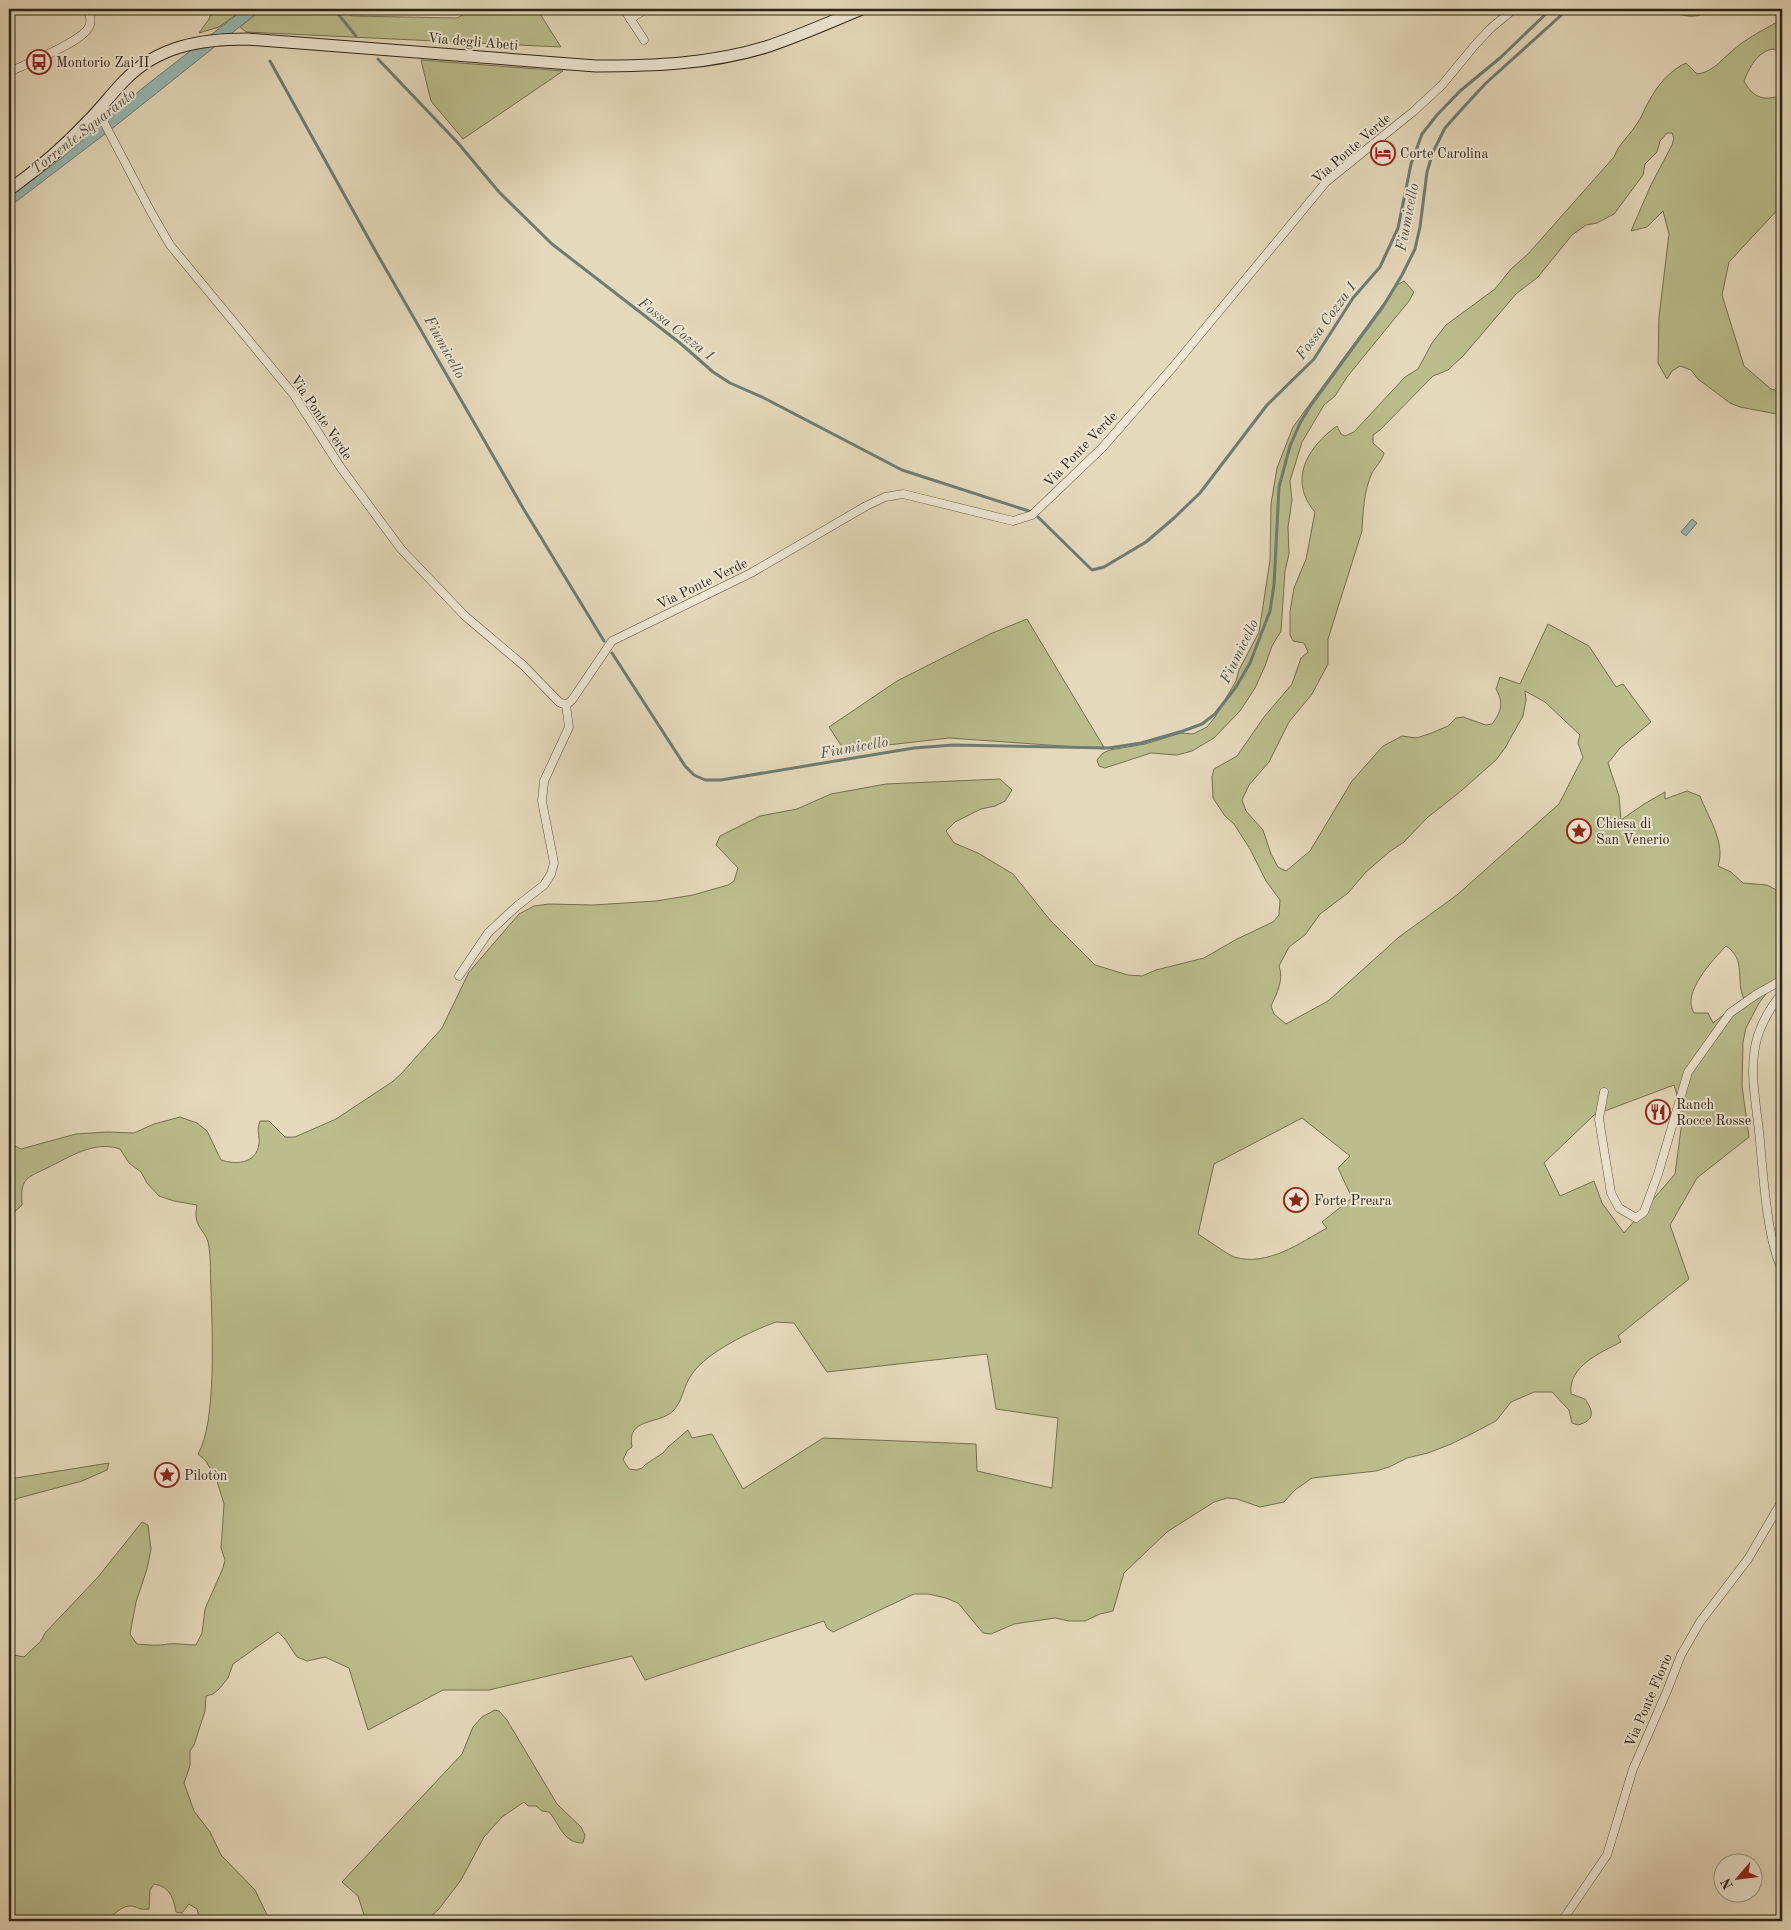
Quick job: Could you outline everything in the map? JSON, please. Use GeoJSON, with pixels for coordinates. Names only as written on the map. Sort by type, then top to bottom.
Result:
{"type":"FeatureCollection","features":[{"type":"Feature","properties":{"kind":"street"},"geometry":{"type":"LineString","coordinates":[[9,72],[83,35],[89,29],[91,21],[88,9]]}},
{"type":"Feature","properties":{"kind":"street"},"geometry":{"type":"LineString","coordinates":[[624,9],[644,40]]}},
{"type":"Feature","properties":{"kind":"street"},"geometry":{"type":"LineString","coordinates":[[630,19],[646,9]]}},
{"type":"Feature","properties":{"kind":"street","name":"Via degli Abeti"},"geometry":{"type":"LineString","coordinates":[[9,190],[64,147],[124,80],[143,64],[176,48],[201,41],[247,39],[596,66],[639,66],[682,63],[723,57],[765,47],[818,28],[862,9]]}},
{"type":"Feature","properties":{"kind":"street","name":"Via Ponte Verde"},"geometry":{"type":"LineString","coordinates":[[98,111],[170,245],[294,395],[341,468],[401,549],[465,616],[523,665],[559,702],[566,705],[572,700],[612,641],[751,573],[866,506],[885,497],[903,494],[1013,521],[1032,515],[1108,441],[1173,367],[1326,182],[1442,85],[1491,28],[1514,9]]}},
{"type":"Feature","properties":{"kind":"street"},"geometry":{"type":"LineString","coordinates":[[459,976],[488,933],[517,906],[544,885],[551,874],[554,863],[542,801],[543,787],[569,727],[566,705]]}},
{"type":"Feature","properties":{"kind":"street"},"geometry":{"type":"LineString","coordinates":[[1604,1092],[1599,1119],[1611,1193],[1619,1208],[1636,1218],[1644,1212],[1658,1174],[1688,1072],[1730,1013],[1757,994],[1782,980]]}},
{"type":"Feature","properties":{"kind":"street"},"geometry":{"type":"LineString","coordinates":[[1782,993],[1774,1002],[1762,1023],[1755,1048],[1753,1073],[1774,1248],[1782,1270]]}},
{"type":"Feature","properties":{"kind":"street","name":"Via Ponte Florio"},"geometry":{"type":"LineString","coordinates":[[1562,1921],[1607,1855],[1633,1769],[1668,1691],[1681,1655],[1700,1622],[1748,1559],[1782,1501]]}},
{"type":"Feature","properties":{"kind":"green space"},"geometry":{"type":"Polygon","coordinates":[[[213,9],[244,9],[219,27],[199,33],[209,19],[213,9]]]}},
{"type":"Feature","properties":{"kind":"green space"},"geometry":{"type":"Polygon","coordinates":[[[262,9],[346,9],[351,16],[457,18],[475,9],[537,9],[561,47],[246,32],[240,27],[262,9]]]}},
{"type":"Feature","properties":{"kind":"green space"},"geometry":{"type":"Polygon","coordinates":[[[1667,9],[1712,9],[1701,15],[1690,16],[1667,9]]]}},
{"type":"Feature","properties":{"kind":"green space"},"geometry":{"type":"Polygon","coordinates":[[[1782,19],[1782,53],[1773,49],[1763,53],[1751,66],[1744,81],[1756,95],[1765,98],[1775,97],[1782,104],[1782,125],[1776,127],[1782,131],[1782,205],[1729,262],[1722,295],[1744,366],[1771,389],[1782,392],[1782,415],[1740,407],[1730,403],[1698,379],[1691,370],[1680,366],[1672,371],[1667,379],[1658,363],[1659,317],[1669,234],[1663,211],[1647,227],[1631,231],[1651,185],[1672,145],[1674,138],[1672,133],[1667,133],[1660,141],[1657,152],[1645,164],[1643,175],[1614,214],[1597,223],[1586,225],[1572,235],[1538,277],[1516,294],[1464,355],[1448,370],[1433,376],[1373,435],[1373,443],[1384,453],[1372,473],[1367,487],[1362,531],[1328,639],[1328,664],[1312,694],[1289,722],[1269,762],[1249,785],[1242,800],[1246,811],[1263,830],[1271,854],[1278,867],[1286,871],[1310,851],[1352,781],[1383,746],[1402,736],[1416,738],[1429,734],[1448,726],[1456,718],[1463,717],[1486,725],[1492,724],[1498,715],[1501,703],[1496,689],[1500,677],[1520,684],[1548,624],[1589,646],[1616,687],[1623,684],[1651,722],[1620,748],[1608,763],[1619,796],[1621,820],[1665,792],[1665,799],[1687,791],[1700,796],[1718,839],[1720,857],[1718,866],[1731,872],[1743,883],[1767,885],[1782,893],[1782,973],[1759,1003],[1746,1028],[1743,1042],[1742,1086],[1749,1137],[1697,1178],[1670,1225],[1689,1279],[1618,1336],[1621,1342],[1595,1356],[1580,1368],[1575,1376],[1571,1384],[1571,1394],[1585,1399],[1591,1412],[1588,1421],[1578,1425],[1572,1423],[1569,1410],[1552,1392],[1534,1392],[1511,1402],[1496,1421],[1475,1432],[1451,1444],[1428,1453],[1407,1458],[1389,1467],[1376,1471],[1312,1478],[1295,1490],[1284,1502],[1260,1507],[1237,1499],[1227,1498],[1214,1502],[1167,1532],[1124,1573],[1113,1611],[1100,1614],[1085,1621],[1069,1621],[1055,1618],[1014,1624],[991,1634],[983,1633],[958,1603],[928,1594],[914,1594],[833,1632],[827,1628],[824,1621],[645,1680],[632,1656],[489,1690],[443,1690],[368,1730],[349,1668],[325,1657],[307,1661],[297,1657],[278,1632],[233,1664],[228,1678],[219,1689],[213,1694],[206,1696],[205,1711],[194,1745],[190,1751],[190,1766],[184,1783],[194,1811],[210,1832],[221,1855],[255,1890],[270,1921],[200,1921],[197,1909],[189,1904],[182,1913],[176,1912],[174,1902],[167,1890],[154,1884],[150,1890],[149,1909],[132,1906],[124,1907],[107,1921],[9,1921],[9,1654],[24,1657],[41,1641],[45,1633],[98,1577],[142,1522],[148,1525],[151,1549],[147,1569],[136,1602],[130,1634],[137,1644],[196,1645],[202,1633],[205,1609],[225,1560],[221,1548],[224,1504],[217,1481],[206,1461],[198,1454],[204,1439],[211,1398],[212,1305],[210,1252],[206,1236],[196,1219],[197,1205],[159,1196],[147,1183],[141,1172],[129,1163],[120,1149],[101,1147],[82,1151],[29,1178],[22,1188],[22,1205],[9,1217],[9,1143],[21,1149],[76,1134],[134,1133],[154,1124],[180,1117],[197,1123],[207,1131],[221,1160],[239,1162],[250,1159],[257,1151],[259,1144],[258,1128],[260,1121],[269,1121],[285,1137],[295,1137],[336,1119],[401,1074],[442,1028],[469,972],[519,914],[534,906],[549,904],[593,905],[656,901],[693,895],[728,885],[734,881],[738,868],[716,845],[720,836],[760,816],[797,809],[831,794],[886,784],[1000,779],[1012,790],[1005,801],[995,806],[981,809],[955,822],[946,831],[954,843],[978,853],[1013,874],[1050,920],[1095,965],[1128,975],[1142,976],[1156,970],[1204,958],[1237,939],[1273,922],[1279,915],[1280,900],[1266,881],[1250,849],[1234,824],[1225,816],[1213,798],[1212,777],[1214,769],[1237,756],[1264,717],[1292,684],[1301,658],[1308,652],[1304,643],[1293,641],[1290,635],[1290,611],[1294,588],[1306,559],[1315,512],[1307,500],[1302,477],[1310,454],[1326,434],[1337,426],[1341,434],[1345,436],[1354,432],[1405,377],[1418,369],[1432,343],[1446,325],[1495,289],[1511,269],[1528,254],[1614,157],[1638,122],[1656,90],[1669,74],[1686,63],[1697,74],[1708,71],[1743,42],[1782,19]],[[1525,691],[1526,700],[1523,716],[1496,760],[1427,818],[1404,842],[1366,872],[1348,893],[1320,914],[1305,935],[1289,947],[1279,966],[1280,981],[1271,1006],[1274,1014],[1286,1024],[1328,1001],[1399,937],[1457,895],[1559,804],[1583,757],[1578,743],[1580,735],[1545,702],[1525,691]],[[1726,946],[1707,968],[1695,987],[1691,1005],[1694,1013],[1708,1013],[1713,1023],[1744,999],[1740,985],[1739,964],[1726,946]],[[1674,1085],[1594,1115],[1544,1163],[1560,1196],[1594,1181],[1602,1203],[1624,1233],[1675,1174],[1683,1114],[1674,1085]],[[1302,1118],[1214,1164],[1198,1234],[1234,1257],[1259,1259],[1283,1252],[1327,1228],[1322,1222],[1352,1198],[1338,1168],[1350,1156],[1302,1118]],[[776,1322],[754,1331],[719,1350],[699,1366],[689,1379],[679,1403],[673,1411],[639,1426],[634,1431],[631,1437],[632,1447],[627,1451],[623,1460],[629,1469],[637,1470],[642,1468],[663,1453],[688,1430],[692,1438],[712,1434],[743,1489],[823,1438],[976,1444],[977,1471],[1052,1488],[1058,1418],[996,1409],[987,1354],[827,1372],[794,1323],[776,1322]]]}},
{"type":"Feature","properties":{"kind":"green space"},"geometry":{"type":"Polygon","coordinates":[[[421,60],[563,71],[463,139],[431,101],[421,60]]]}},
{"type":"Feature","properties":{"kind":"green space"},"geometry":{"type":"Polygon","coordinates":[[[1404,281],[1414,292],[1409,301],[1347,377],[1335,396],[1324,405],[1302,442],[1290,481],[1292,500],[1288,527],[1289,554],[1285,571],[1281,631],[1272,646],[1255,688],[1240,711],[1214,738],[1192,751],[1177,755],[1151,753],[1105,768],[1099,766],[1097,760],[1103,753],[1110,750],[1145,744],[1181,733],[1193,734],[1207,727],[1215,717],[1236,681],[1239,670],[1259,632],[1270,560],[1271,504],[1277,468],[1293,427],[1397,285],[1404,281]]]}},
{"type":"Feature","properties":{"kind":"green space"},"geometry":{"type":"Polygon","coordinates":[[[1027,619],[1105,749],[949,738],[844,750],[829,727],[897,681],[990,634],[1027,619]]]}},
{"type":"Feature","properties":{"kind":"green space"},"geometry":{"type":"Polygon","coordinates":[[[109,1463],[107,1470],[82,1481],[19,1498],[9,1503],[9,1479],[109,1463]]]}},
{"type":"Feature","properties":{"kind":"green space"},"geometry":{"type":"Polygon","coordinates":[[[495,1710],[499,1711],[507,1720],[557,1804],[581,1827],[585,1835],[583,1843],[576,1842],[567,1837],[549,1812],[542,1811],[536,1806],[528,1806],[524,1802],[502,1817],[484,1837],[461,1880],[439,1909],[426,1921],[366,1921],[358,1896],[342,1882],[462,1754],[473,1727],[482,1717],[495,1710]]]}},
{"type":"Feature","properties":{"kind":"water"},"geometry":{"type":"Polygon","coordinates":[[[244,9],[262,9],[114,127],[9,207],[9,197],[63,157],[144,87],[244,9]]]}},
{"type":"Feature","properties":{"kind":"water"},"geometry":{"type":"Polygon","coordinates":[[[1692,519],[1697,523],[1686,536],[1681,532],[1692,519]]]}},
{"type":"Feature","properties":{"kind":"waterway","name":"Fiumicello"},"geometry":{"type":"LineString","coordinates":[[231,9],[236,13],[241,9]]}},
{"type":"Feature","properties":{"kind":"waterway","name":"Fossa Cozza 1"},"geometry":{"type":"LineString","coordinates":[[334,9],[356,36]]}},
{"type":"Feature","properties":{"kind":"waterway","name":"Fossa Cozza 1"},"geometry":{"type":"LineString","coordinates":[[1038,517],[1092,570],[1104,567],[1146,542],[1200,493],[1267,405],[1314,359],[1353,298],[1380,267],[1398,228],[1411,164],[1422,134],[1460,91],[1500,58],[1551,9]]}},
{"type":"Feature","properties":{"kind":"waterway","name":"Fiumicello"},"geometry":{"type":"LineString","coordinates":[[612,653],[685,766],[694,775],[705,780],[721,780],[914,748],[953,745],[1109,748],[1141,743],[1202,724],[1215,714],[1236,687],[1250,663],[1270,611],[1274,585],[1279,487],[1290,446],[1300,423],[1311,405],[1384,305],[1415,249],[1420,227],[1427,172],[1433,152],[1445,128],[1486,83],[1568,9]]}},
{"type":"Feature","properties":{"kind":"waterway","name":"Fossa Cozza 1"},"geometry":{"type":"LineString","coordinates":[[378,59],[458,143],[499,192],[552,244],[680,343],[713,372],[730,383],[764,398],[902,470],[1032,512]]}},
{"type":"Feature","properties":{"kind":"waterway","name":"Fiumicello"},"geometry":{"type":"LineString","coordinates":[[270,61],[376,252],[523,508],[604,641]]}},
{"type":"Feature","properties":{"kind":"place","name":"Montorio Zai II"},"geometry":{"type":"Point","coordinates":[39,62]}},
{"type":"Feature","properties":{"kind":"place","name":"Corte Carolina"},"geometry":{"type":"Point","coordinates":[1383,153]}},
{"type":"Feature","properties":{"kind":"place","name":"Chiesa di San Venerio"},"geometry":{"type":"Point","coordinates":[1579,831]}},
{"type":"Feature","properties":{"kind":"place","name":"Ranch Rocce Rosse"},"geometry":{"type":"Point","coordinates":[1658,1112]}},
{"type":"Feature","properties":{"kind":"place","name":"Forte Preara"},"geometry":{"type":"Point","coordinates":[1296,1200]}},
{"type":"Feature","properties":{"kind":"place","name":"Pilotòn"},"geometry":{"type":"Point","coordinates":[167,1475]}},
{"type":"Feature","properties":{"kind":"water label","name":"Torrente Squaranto"},"geometry":{"type":"Point","coordinates":[83,131]}}]}
